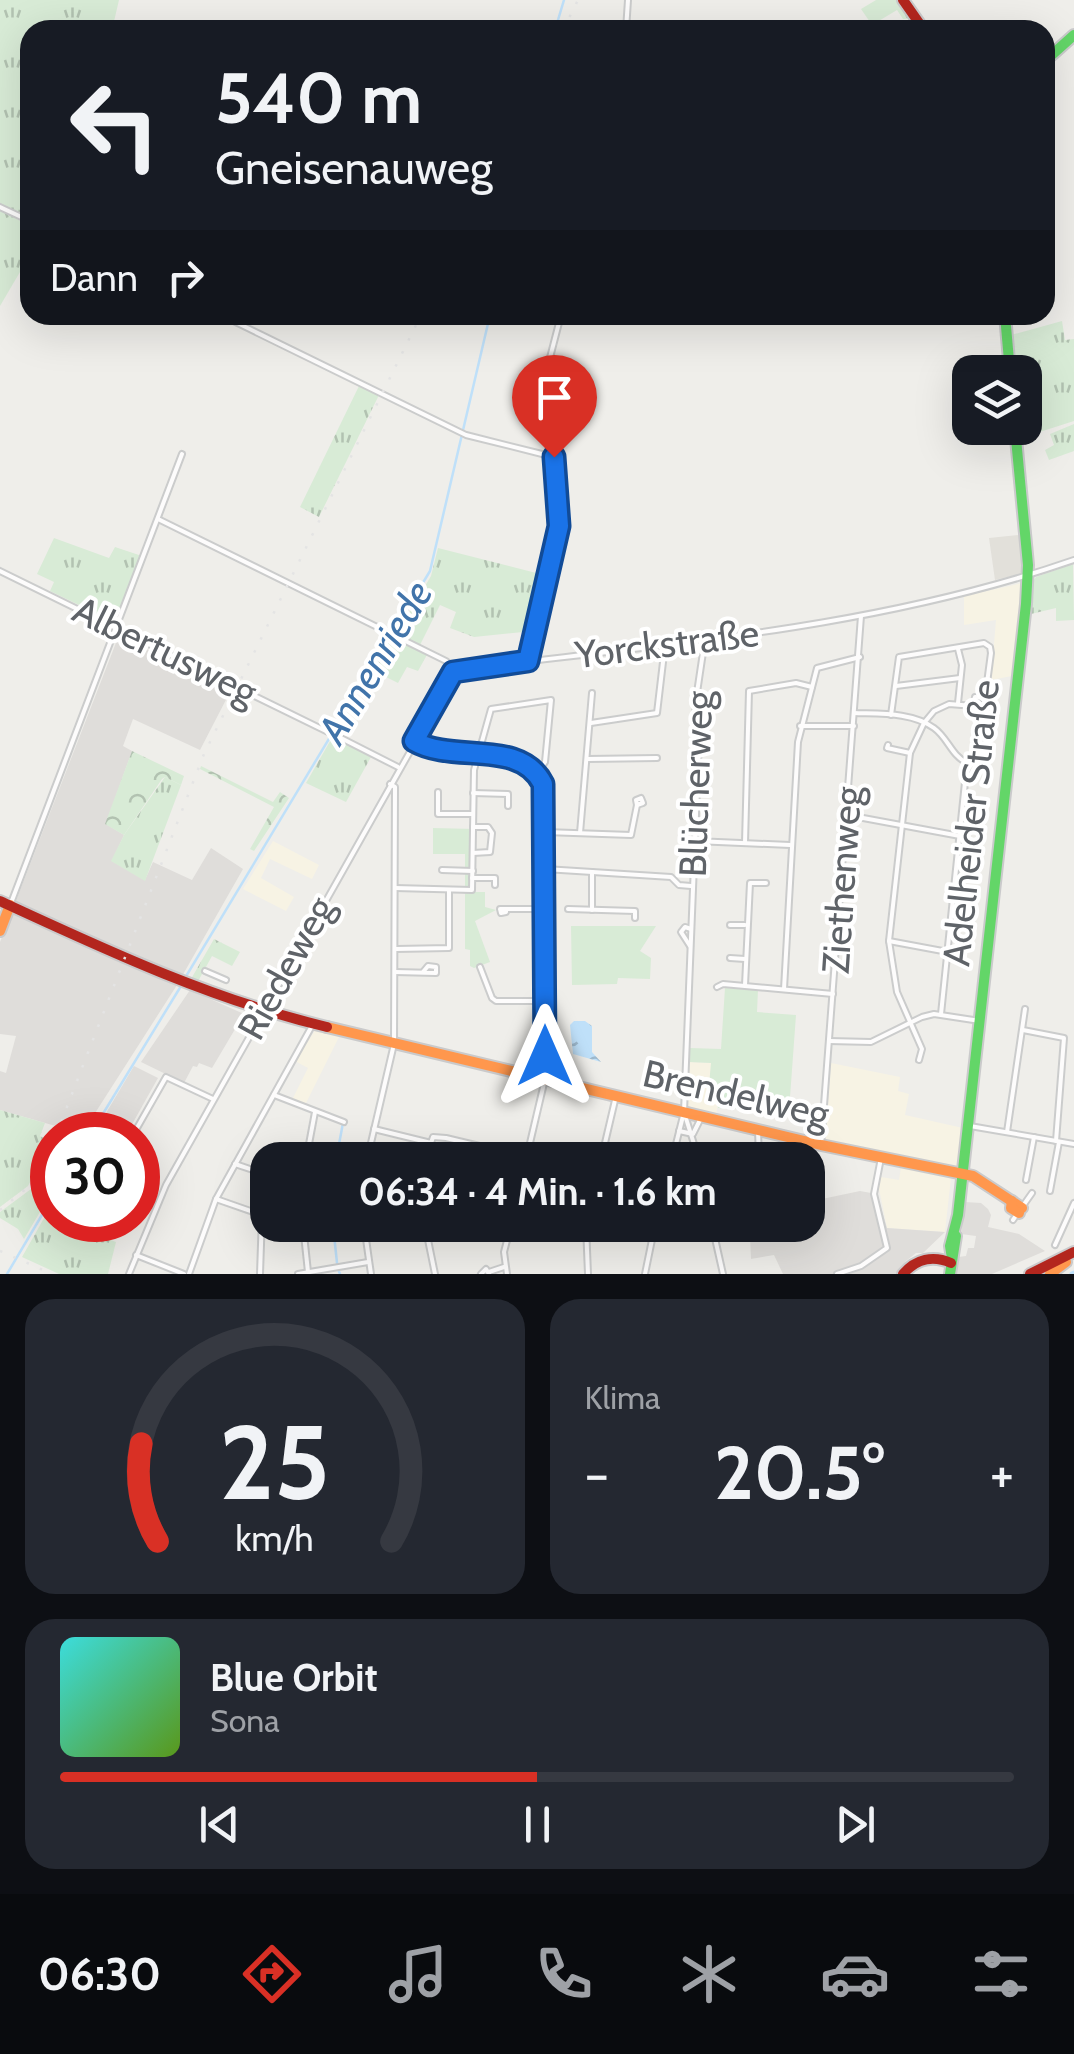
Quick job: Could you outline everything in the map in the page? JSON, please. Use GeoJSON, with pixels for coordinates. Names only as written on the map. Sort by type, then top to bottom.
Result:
{"type":"FeatureCollection","features":[{"type":"Feature","properties":{"kind":"main road"},"geometry":{"type":"LineString","coordinates":[[1055,52],[1074,35]]}},
{"type":"Feature","properties":{"kind":"main road"},"geometry":{"type":"LineString","coordinates":[[1006,325],[1009,355]]}},
{"type":"Feature","properties":{"kind":"main road","name":"Adelheider Straße"},"geometry":{"type":"LineString","coordinates":[[946,1261],[956,1225],[962,1176],[1028,576],[1017,445]]}},
{"type":"Feature","properties":{"kind":"main road"},"geometry":{"type":"LineString","coordinates":[[0,931],[5,903]]}},
{"type":"Feature","properties":{"kind":"main road","name":"Brendelweg"},"geometry":{"type":"LineString","coordinates":[[5,903],[183,982],[262,1012],[808,1142]]}},
{"type":"Feature","properties":{"kind":"main road","name":"Brendelweg"},"geometry":{"type":"LineString","coordinates":[[825,1146],[974,1176],[1017,1211]]}},
{"type":"Feature","properties":{"kind":"main road"},"geometry":{"type":"LineString","coordinates":[[1030,1274],[1071,1258]]}},
{"type":"Feature","properties":{"kind":"main road"},"geometry":{"type":"LineString","coordinates":[[1047,1274],[1071,1258]]}},
{"type":"Feature","properties":{"kind":"main road"},"geometry":{"type":"LineString","coordinates":[[902,1274],[914,1262],[946,1261]]}},
{"type":"Feature","properties":{"kind":"street"},"geometry":{"type":"LineString","coordinates":[[241,325],[466,435],[554,457]]}},
{"type":"Feature","properties":{"kind":"street"},"geometry":{"type":"LineString","coordinates":[[528,661],[559,526],[546,373],[559,325]]}},
{"type":"Feature","properties":{"kind":"street"},"geometry":{"type":"LineString","coordinates":[[5,903],[182,454]]}},
{"type":"Feature","properties":{"kind":"street"},"geometry":{"type":"LineString","coordinates":[[158,519],[446,660],[456,670]]}},
{"type":"Feature","properties":{"kind":"street","name":"Yorckstraße"},"geometry":{"type":"LineString","coordinates":[[456,670],[804,627],[1028,576],[1074,560]]}},
{"type":"Feature","properties":{"kind":"street","name":"Albertusweg"},"geometry":{"type":"LineString","coordinates":[[0,570],[399,767]]}},
{"type":"Feature","properties":{"kind":"street","name":"Ziethenweg"},"geometry":{"type":"LineString","coordinates":[[821,1142],[861,614]]}},
{"type":"Feature","properties":{"kind":"street","name":"Blücherweg"},"geometry":{"type":"LineString","coordinates":[[684,1112],[699,740],[695,706],[705,639]]}},
{"type":"Feature","properties":{"kind":"street"},"geometry":{"type":"LineString","coordinates":[[892,715],[899,658],[984,643],[990,647],[979,752],[968,762],[941,1014]]}},
{"type":"Feature","properties":{"kind":"street"},"geometry":{"type":"LineString","coordinates":[[592,723],[658,713],[666,644]]}},
{"type":"Feature","properties":{"kind":"street"},"geometry":{"type":"LineString","coordinates":[[958,648],[958,704]]}},
{"type":"Feature","properties":{"kind":"street"},"geometry":{"type":"LineString","coordinates":[[784,989],[800,726],[820,666],[860,658]]}},
{"type":"Feature","properties":{"kind":"street","name":"Riedeweg"},"geometry":{"type":"LineString","coordinates":[[129,1274],[166,1184],[456,670]]}},
{"type":"Feature","properties":{"kind":"street"},"geometry":{"type":"LineString","coordinates":[[895,686],[960,678]]}},
{"type":"Feature","properties":{"kind":"street"},"geometry":{"type":"LineString","coordinates":[[745,843],[750,692],[796,684],[813,687]]}},
{"type":"Feature","properties":{"kind":"street"},"geometry":{"type":"LineString","coordinates":[[580,833],[592,692]]}},
{"type":"Feature","properties":{"kind":"street"},"geometry":{"type":"LineString","coordinates":[[974,706],[975,697],[985,698]]}},
{"type":"Feature","properties":{"kind":"street"},"geometry":{"type":"LineString","coordinates":[[394,888],[472,890],[472,793],[492,709],[551,700],[545,762],[538,773]]}},
{"type":"Feature","properties":{"kind":"street"},"geometry":{"type":"LineString","coordinates":[[539,701],[549,712]]}},
{"type":"Feature","properties":{"kind":"street"},"geometry":{"type":"LineString","coordinates":[[919,1060],[922,1049],[891,972],[889,941],[910,753],[924,723],[942,707],[984,707]]}},
{"type":"Feature","properties":{"kind":"street"},"geometry":{"type":"LineString","coordinates":[[854,713],[908,716],[935,728],[956,756],[968,762]]}},
{"type":"Feature","properties":{"kind":"street"},"geometry":{"type":"LineString","coordinates":[[800,726],[854,726]]}},
{"type":"Feature","properties":{"kind":"street"},"geometry":{"type":"LineString","coordinates":[[414,741],[432,751],[522,760],[538,773],[545,795],[545,1079],[530,1142]]}},
{"type":"Feature","properties":{"kind":"street"},"geometry":{"type":"LineString","coordinates":[[887,749],[910,753]]}},
{"type":"Feature","properties":{"kind":"street"},"geometry":{"type":"LineString","coordinates":[[588,759],[657,758]]}},
{"type":"Feature","properties":{"kind":"street"},"geometry":{"type":"LineString","coordinates":[[371,1142],[394,1044],[394,787],[390,784]]}},
{"type":"Feature","properties":{"kind":"street"},"geometry":{"type":"LineString","coordinates":[[438,792],[438,814],[472,814]]}},
{"type":"Feature","properties":{"kind":"street"},"geometry":{"type":"LineString","coordinates":[[472,793],[508,794],[508,806]]}},
{"type":"Feature","properties":{"kind":"street"},"geometry":{"type":"LineString","coordinates":[[545,832],[631,835],[637,805]]}},
{"type":"Feature","properties":{"kind":"street"},"geometry":{"type":"LineString","coordinates":[[847,814],[961,836]]}},
{"type":"Feature","properties":{"kind":"street"},"geometry":{"type":"LineString","coordinates":[[473,827],[488,827],[492,832],[490,852],[473,853]]}},
{"type":"Feature","properties":{"kind":"street"},"geometry":{"type":"LineString","coordinates":[[695,841],[792,845]]}},
{"type":"Feature","properties":{"kind":"street"},"geometry":{"type":"LineString","coordinates":[[545,869],[671,877],[680,885],[692,886]]}},
{"type":"Feature","properties":{"kind":"street"},"geometry":{"type":"LineString","coordinates":[[442,870],[495,878],[495,885]]}},
{"type":"Feature","properties":{"kind":"street"},"geometry":{"type":"LineString","coordinates":[[592,872],[592,910]]}},
{"type":"Feature","properties":{"kind":"street"},"geometry":{"type":"LineString","coordinates":[[745,986],[750,883],[766,884]]}},
{"type":"Feature","properties":{"kind":"street"},"geometry":{"type":"LineString","coordinates":[[395,948],[448,948],[449,891]]}},
{"type":"Feature","properties":{"kind":"street"},"geometry":{"type":"LineString","coordinates":[[506,909],[545,908]]}},
{"type":"Feature","properties":{"kind":"street"},"geometry":{"type":"LineString","coordinates":[[568,910],[636,910],[635,918]]}},
{"type":"Feature","properties":{"kind":"street"},"geometry":{"type":"LineString","coordinates":[[730,924],[748,926]]}},
{"type":"Feature","properties":{"kind":"street","name":"Blücherweg"},"geometry":{"type":"LineString","coordinates":[[690,946],[680,932],[685,927],[691,929]]}},
{"type":"Feature","properties":{"kind":"street"},"geometry":{"type":"LineString","coordinates":[[889,941],[948,952]]}},
{"type":"Feature","properties":{"kind":"street"},"geometry":{"type":"LineString","coordinates":[[730,958],[746,959]]}},
{"type":"Feature","properties":{"kind":"street"},"geometry":{"type":"LineString","coordinates":[[480,967],[496,1002],[545,1000]]}},
{"type":"Feature","properties":{"kind":"street"},"geometry":{"type":"LineString","coordinates":[[205,971],[226,980]]}},
{"type":"Feature","properties":{"kind":"street"},"geometry":{"type":"LineString","coordinates":[[394,972],[423,972]]}},
{"type":"Feature","properties":{"kind":"street"},"geometry":{"type":"LineString","coordinates":[[208,992],[216,976]]}},
{"type":"Feature","properties":{"kind":"street"},"geometry":{"type":"LineString","coordinates":[[717,987],[723,984],[833,994]]}},
{"type":"Feature","properties":{"kind":"street"},"geometry":{"type":"LineString","coordinates":[[1006,1132],[1025,1009]]}},
{"type":"Feature","properties":{"kind":"street"},"geometry":{"type":"LineString","coordinates":[[829,1041],[871,1042],[909,1023],[941,1014],[977,1020]]}},
{"type":"Feature","properties":{"kind":"street"},"geometry":{"type":"LineString","coordinates":[[136,1255],[186,1274],[216,1199],[313,1024]]}},
{"type":"Feature","properties":{"kind":"street"},"geometry":{"type":"LineString","coordinates":[[1023,1030],[1064,1038],[1050,1191]]}},
{"type":"Feature","properties":{"kind":"street"},"geometry":{"type":"LineString","coordinates":[[145,1112],[166,1077],[213,1099]]}},
{"type":"Feature","properties":{"kind":"street"},"geometry":{"type":"LineString","coordinates":[[274,1095],[344,1122]]}},
{"type":"Feature","properties":{"kind":"street"},"geometry":{"type":"LineString","coordinates":[[605,1142],[616,1096]]}},
{"type":"Feature","properties":{"kind":"street"},"geometry":{"type":"LineString","coordinates":[[310,1142],[316,1112]]}},
{"type":"Feature","properties":{"kind":"street"},"geometry":{"type":"LineString","coordinates":[[676,1142],[684,1112]]}},
{"type":"Feature","properties":{"kind":"street"},"geometry":{"type":"LineString","coordinates":[[684,1112],[694,1142]]}},
{"type":"Feature","properties":{"kind":"street"},"geometry":{"type":"LineString","coordinates":[[692,1134],[702,1116]]}},
{"type":"Feature","properties":{"kind":"street"},"geometry":{"type":"LineString","coordinates":[[968,1125],[1074,1144]]}},
{"type":"Feature","properties":{"kind":"street"},"geometry":{"type":"LineString","coordinates":[[374,1129],[423,1142]]}},
{"type":"Feature","properties":{"kind":"street"},"geometry":{"type":"LineString","coordinates":[[758,1130],[758,1142]]}},
{"type":"Feature","properties":{"kind":"street"},"geometry":{"type":"LineString","coordinates":[[679,1131],[692,1134]]}},
{"type":"Feature","properties":{"kind":"street"},"geometry":{"type":"LineString","coordinates":[[432,1142],[433,1137],[458,1142]]}},
{"type":"Feature","properties":{"kind":"street"},"geometry":{"type":"LineString","coordinates":[[1026,1180],[1034,1137]]}},
{"type":"Feature","properties":{"kind":"street"},"geometry":{"type":"LineString","coordinates":[[836,1274],[861,1266],[887,1248],[874,1194],[880,1158]]}},
{"type":"Feature","properties":{"kind":"street"},"geometry":{"type":"LineString","coordinates":[[235,1164],[250,1169]]}},
{"type":"Feature","properties":{"kind":"street"},"geometry":{"type":"LineString","coordinates":[[1017,1211],[1032,1193]]}},
{"type":"Feature","properties":{"kind":"street"},"geometry":{"type":"LineString","coordinates":[[216,1199],[262,1216],[260,1274]]}},
{"type":"Feature","properties":{"kind":"street"},"geometry":{"type":"LineString","coordinates":[[1054,1246],[1074,1203]]}},
{"type":"Feature","properties":{"kind":"street"},"geometry":{"type":"LineString","coordinates":[[306,1242],[311,1272]]}},
{"type":"Feature","properties":{"kind":"street"},"geometry":{"type":"LineString","coordinates":[[366,1242],[370,1274]]}},
{"type":"Feature","properties":{"kind":"street"},"geometry":{"type":"LineString","coordinates":[[429,1242],[436,1274]]}},
{"type":"Feature","properties":{"kind":"street"},"geometry":{"type":"LineString","coordinates":[[507,1274],[509,1242]]}},
{"type":"Feature","properties":{"kind":"street"},"geometry":{"type":"LineString","coordinates":[[587,1242],[588,1274]]}},
{"type":"Feature","properties":{"kind":"street"},"geometry":{"type":"LineString","coordinates":[[644,1274],[651,1242]]}},
{"type":"Feature","properties":{"kind":"street"},"geometry":{"type":"LineString","coordinates":[[716,1242],[723,1274]]}},
{"type":"Feature","properties":{"kind":"street"},"geometry":{"type":"LineString","coordinates":[[298,1274],[368,1262]]}},
{"type":"Feature","properties":{"kind":"street"},"geometry":{"type":"LineString","coordinates":[[482,1274],[484,1269],[489,1273],[505,1267]]}},
{"type":"Feature","properties":{"kind":"shaded area"},"geometry":{"type":"Polygon","coordinates":[[[1019,535],[1023,568],[1020,574],[995,580],[989,538],[1019,535]]]}},
{"type":"Feature","properties":{"kind":"shaded area"},"geometry":{"type":"Polygon","coordinates":[[[1022,583],[1012,676],[991,680],[996,620],[964,625],[964,596],[1022,583]]]}},
{"type":"Feature","properties":{"kind":"shaded area"},"geometry":{"type":"Polygon","coordinates":[[[119,635],[230,692],[200,750],[133,719],[123,746],[132,751],[106,824],[124,835],[112,861],[145,880],[153,862],[192,880],[211,848],[243,869],[177,985],[96,1112],[30,1112],[30,1119],[0,1110],[0,1071],[6,1073],[16,1036],[0,1034],[0,942],[119,635]]]}},
{"type":"Feature","properties":{"kind":"shaded area"},"geometry":{"type":"Polygon","coordinates":[[[273,841],[319,865],[312,879],[270,859],[261,878],[294,897],[286,911],[243,889],[273,841]]]}},
{"type":"Feature","properties":{"kind":"shaded area"},"geometry":{"type":"Polygon","coordinates":[[[190,990],[244,1014],[212,1068],[199,1063],[193,1066],[184,1083],[141,1062],[190,990]]]}},
{"type":"Feature","properties":{"kind":"shaded area"},"geometry":{"type":"Polygon","coordinates":[[[316,1029],[340,1035],[305,1105],[292,1100],[308,1068],[295,1061],[316,1029]]]}},
{"type":"Feature","properties":{"kind":"shaded area"},"geometry":{"type":"Polygon","coordinates":[[[689,1062],[712,1063],[708,1095],[719,1097],[716,1116],[688,1106],[689,1062]]]}},
{"type":"Feature","properties":{"kind":"shaded area"},"geometry":{"type":"Polygon","coordinates":[[[831,1063],[900,1077],[898,1091],[909,1094],[905,1115],[963,1128],[958,1167],[954,1169],[825,1142],[831,1063]]]}},
{"type":"Feature","properties":{"kind":"shaded area"},"geometry":{"type":"Polygon","coordinates":[[[134,1066],[158,1078],[139,1112],[107,1112],[134,1066]]]}},
{"type":"Feature","properties":{"kind":"shaded area"},"geometry":{"type":"Polygon","coordinates":[[[901,1167],[951,1178],[945,1232],[887,1228],[878,1184],[881,1177],[899,1180],[901,1167]]]}},
{"type":"Feature","properties":{"kind":"shaded area"},"geometry":{"type":"Polygon","coordinates":[[[860,1191],[871,1193],[880,1204],[887,1228],[945,1232],[923,1253],[906,1261],[896,1274],[783,1274],[774,1255],[751,1259],[750,1242],[825,1242],[825,1198],[860,1191]]]}},
{"type":"Feature","properties":{"kind":"shaded area"},"geometry":{"type":"Polygon","coordinates":[[[965,1202],[981,1203],[988,1209],[988,1227],[1019,1234],[1045,1251],[992,1274],[956,1274],[958,1257],[966,1256],[968,1248],[974,1248],[976,1236],[961,1234],[965,1202]]]}},
{"type":"Feature","properties":{"kind":"green space"},"geometry":{"type":"Polygon","coordinates":[[[0,0],[119,0],[114,20],[20,20],[20,213],[0,204],[0,0]]]}},
{"type":"Feature","properties":{"kind":"green space"},"geometry":{"type":"Polygon","coordinates":[[[876,0],[899,0],[913,19],[903,19],[897,10],[880,20],[869,20],[861,9],[876,0]]]}},
{"type":"Feature","properties":{"kind":"green space"},"geometry":{"type":"Polygon","coordinates":[[[0,210],[20,221],[20,272],[0,306],[0,210]]]}},
{"type":"Feature","properties":{"kind":"green space"},"geometry":{"type":"Polygon","coordinates":[[[1062,321],[1065,340],[1074,339],[1074,421],[1042,431],[1042,355],[1014,355],[1011,335],[1062,321]]]}},
{"type":"Feature","properties":{"kind":"green space"},"geometry":{"type":"Polygon","coordinates":[[[359,386],[379,395],[319,517],[300,507],[359,386]]]}},
{"type":"Feature","properties":{"kind":"green space"},"geometry":{"type":"Polygon","coordinates":[[[1074,424],[1074,451],[1049,460],[1045,450],[1054,445],[1050,434],[1074,424]]]}},
{"type":"Feature","properties":{"kind":"green space"},"geometry":{"type":"Polygon","coordinates":[[[54,538],[109,558],[115,547],[142,556],[114,622],[50,591],[54,582],[37,574],[54,538]]]}},
{"type":"Feature","properties":{"kind":"green space"},"geometry":{"type":"Polygon","coordinates":[[[438,548],[544,575],[533,631],[474,637],[450,628],[456,612],[440,605],[420,645],[397,633],[431,576],[438,548]]]}},
{"type":"Feature","properties":{"kind":"green space"},"geometry":{"type":"Polygon","coordinates":[[[1073,564],[1074,620],[1056,621],[1056,608],[1031,614],[1036,577],[1073,564]]]}},
{"type":"Feature","properties":{"kind":"green space"},"geometry":{"type":"Polygon","coordinates":[[[391,637],[428,653],[418,671],[407,667],[398,683],[374,671],[391,637]]]}},
{"type":"Feature","properties":{"kind":"green space"},"geometry":{"type":"Polygon","coordinates":[[[333,736],[371,757],[346,802],[306,783],[333,736]]]}},
{"type":"Feature","properties":{"kind":"green space"},"geometry":{"type":"Polygon","coordinates":[[[132,751],[184,776],[181,785],[162,779],[124,835],[105,824],[132,751]]]}},
{"type":"Feature","properties":{"kind":"green space"},"geometry":{"type":"Polygon","coordinates":[[[201,766],[273,802],[280,792],[289,798],[254,851],[250,849],[274,807],[200,769],[201,766]]]}},
{"type":"Feature","properties":{"kind":"green space"},"geometry":{"type":"Polygon","coordinates":[[[165,777],[181,785],[145,881],[111,861],[124,835],[165,777]]]}},
{"type":"Feature","properties":{"kind":"green space"},"geometry":{"type":"Polygon","coordinates":[[[433,828],[475,829],[474,892],[485,892],[485,907],[496,910],[475,921],[490,962],[474,968],[470,966],[470,950],[465,949],[465,854],[433,854],[433,828]]]}},
{"type":"Feature","properties":{"kind":"green space"},"geometry":{"type":"Polygon","coordinates":[[[571,926],[656,926],[640,951],[651,958],[650,979],[618,978],[617,984],[572,985],[571,926]]]}},
{"type":"Feature","properties":{"kind":"green space"},"geometry":{"type":"Polygon","coordinates":[[[214,939],[240,952],[232,966],[212,956],[196,985],[191,979],[214,939]]]}},
{"type":"Feature","properties":{"kind":"green space"},"geometry":{"type":"Polygon","coordinates":[[[725,988],[758,990],[757,1012],[796,1015],[789,1111],[718,1108],[719,1097],[708,1096],[711,1063],[689,1062],[690,1048],[721,1049],[725,988]]]}},
{"type":"Feature","properties":{"kind":"green space"},"geometry":{"type":"Polygon","coordinates":[[[0,1110],[30,1119],[30,1182],[0,1207],[0,1110]]]}},
{"type":"Feature","properties":{"kind":"green space"},"geometry":{"type":"Polygon","coordinates":[[[30,1190],[30,1229],[24,1239],[18,1229],[0,1218],[0,1212],[30,1190]]]}},
{"type":"Feature","properties":{"kind":"green space"},"geometry":{"type":"Polygon","coordinates":[[[30,1242],[116,1242],[108,1274],[59,1274],[22,1257],[30,1242]]]}},
{"type":"Feature","properties":{"kind":"water"},"geometry":{"type":"Polygon","coordinates":[[[574,1021],[592,1026],[592,1052],[601,1062],[573,1054],[570,1025],[574,1021]]]}},
{"type":"Feature","properties":{"kind":"waterway","name":"Annenriede"},"geometry":{"type":"LineString","coordinates":[[558,20],[564,0]]}},
{"type":"Feature","properties":{"kind":"waterway","name":"Annenriede"},"geometry":{"type":"LineString","coordinates":[[185,978],[430,571],[488,325]]}},
{"type":"Feature","properties":{"kind":"waterway","name":"Annenriede"},"geometry":{"type":"LineString","coordinates":[[104,1112],[181,986]]}},
{"type":"Feature","properties":{"kind":"waterway"},"geometry":{"type":"LineString","coordinates":[[339,1142],[343,1123]]}},
{"type":"Feature","properties":{"kind":"waterway","name":"Annenriede"},"geometry":{"type":"LineString","coordinates":[[7,1274],[30,1235]]}},
{"type":"Feature","properties":{"kind":"waterway"},"geometry":{"type":"LineString","coordinates":[[335,1242],[337,1263]]}},
{"type":"Feature","properties":{"kind":"waterway"},"geometry":{"type":"LineString","coordinates":[[338,1269],[340,1274]]}},
{"type":"Feature","properties":{"kind":"railway"},"geometry":{"type":"LineString","coordinates":[[568,20],[578,0]]}},
{"type":"Feature","properties":{"kind":"railway"},"geometry":{"type":"LineString","coordinates":[[65,1112],[204,754],[416,325]]}},
{"type":"Feature","properties":{"kind":"railway"},"geometry":{"type":"LineString","coordinates":[[0,1210],[30,1185]]}},
{"type":"Feature","properties":{"kind":"railway"},"geometry":{"type":"LineString","coordinates":[[0,1251],[52,1274]]}},
{"type":"Feature","properties":{"kind":"traffic: fast"},"geometry":{"type":"LineString","coordinates":[[1055,52],[1074,35]]}},
{"type":"Feature","properties":{"kind":"traffic: fast"},"geometry":{"type":"LineString","coordinates":[[1006,325],[1009,355]]}},
{"type":"Feature","properties":{"kind":"traffic: fast"},"geometry":{"type":"LineString","coordinates":[[952,1258],[950,1246],[958,1215],[1026,604],[1028,565],[1017,445]]}},
{"type":"Feature","properties":{"kind":"traffic: fast"},"geometry":{"type":"LineString","coordinates":[[950,1274],[956,1236]]}},
{"type":"Feature","properties":{"kind":"traffic: slow"},"geometry":{"type":"LineString","coordinates":[[0,931],[10,905]]}},
{"type":"Feature","properties":{"kind":"traffic: slow"},"geometry":{"type":"LineString","coordinates":[[327,1027],[821,1145],[973,1176],[1022,1208]]}},
{"type":"Feature","properties":{"kind":"traffic: slow"},"geometry":{"type":"LineString","coordinates":[[1012,1201],[1011,1208],[1019,1213]]}},
{"type":"Feature","properties":{"kind":"traffic: slow"},"geometry":{"type":"LineString","coordinates":[[1050,1274],[1066,1262]]}},
{"type":"Feature","properties":{"kind":"traffic: jam"},"geometry":{"type":"LineString","coordinates":[[903,0],[917,20]]}},
{"type":"Feature","properties":{"kind":"traffic: jam"},"geometry":{"type":"LineString","coordinates":[[0,901],[201,988],[327,1027]]}},
{"type":"Feature","properties":{"kind":"traffic: jam"},"geometry":{"type":"LineString","coordinates":[[1030,1274],[1074,1252]]}},
{"type":"Feature","properties":{"kind":"traffic: jam"},"geometry":{"type":"LineString","coordinates":[[903,1274],[925,1260],[951,1263]]}},
{"type":"Feature","properties":{"kind":"route"},"geometry":{"type":"LineString","coordinates":[[545,1056],[543,784],[538,773],[522,760],[432,751],[414,741],[453,672],[528,661],[559,526],[554,457]]}}]}
